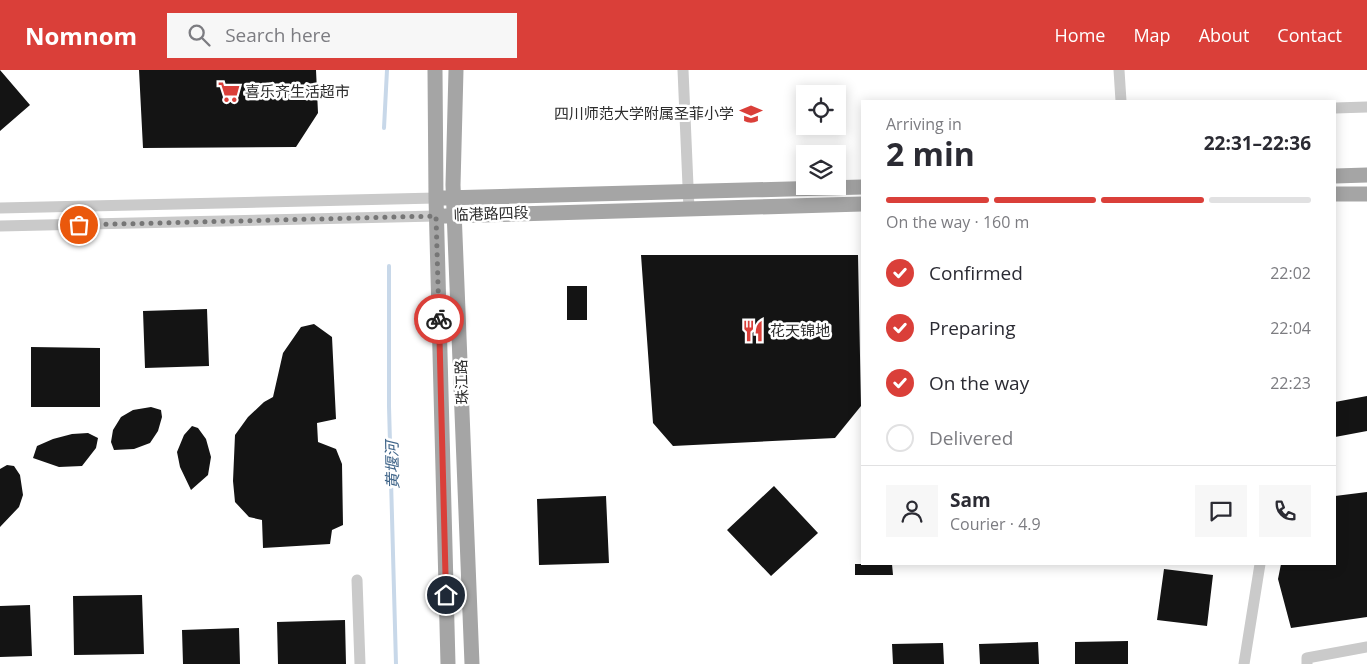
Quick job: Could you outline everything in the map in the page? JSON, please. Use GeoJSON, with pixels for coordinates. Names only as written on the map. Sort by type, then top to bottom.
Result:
{"type":"FeatureCollection","features":[{"type":"Feature","properties":{"kind":"main road","name":"珠江路"},"geometry":{"type":"LineString","coordinates":[[435,70],[436,216],[448,664]]}},
{"type":"Feature","properties":{"kind":"main road","name":"珠江路"},"geometry":{"type":"LineString","coordinates":[[456,70],[454,197],[472,664]]}},
{"type":"Feature","properties":{"kind":"main road"},"geometry":{"type":"LineString","coordinates":[[1336,176],[1367,176]]}},
{"type":"Feature","properties":{"kind":"main road","name":"临港路四段"},"geometry":{"type":"LineString","coordinates":[[436,198],[861,187]]}},
{"type":"Feature","properties":{"kind":"main road"},"geometry":{"type":"LineString","coordinates":[[1336,194],[1367,194]]}},
{"type":"Feature","properties":{"kind":"main road","name":"临港路四段"},"geometry":{"type":"LineString","coordinates":[[436,216],[861,204]]}},
{"type":"Feature","properties":{"kind":"street"},"geometry":{"type":"LineString","coordinates":[[683,70],[689,210]]}},
{"type":"Feature","properties":{"kind":"street"},"geometry":{"type":"LineString","coordinates":[[1118,70],[1121,100]]}},
{"type":"Feature","properties":{"kind":"street"},"geometry":{"type":"LineString","coordinates":[[1336,108],[1367,107]]}},
{"type":"Feature","properties":{"kind":"street","name":"临港路四段"},"geometry":{"type":"LineString","coordinates":[[0,208],[436,198]]}},
{"type":"Feature","properties":{"kind":"street","name":"临港路四段"},"geometry":{"type":"LineString","coordinates":[[0,226],[436,216]]}},
{"type":"Feature","properties":{"kind":"street"},"geometry":{"type":"LineString","coordinates":[[1244,664],[1260,565]]}},
{"type":"Feature","properties":{"kind":"street"},"geometry":{"type":"LineString","coordinates":[[358,580],[360,664]]}},
{"type":"Feature","properties":{"kind":"street"},"geometry":{"type":"LineString","coordinates":[[1307,664],[1307,658],[1367,648]]}},
{"type":"Feature","properties":{"kind":"building"},"geometry":{"type":"Polygon","coordinates":[[[0,70],[30,105],[0,131],[0,70]]]}},
{"type":"Feature","properties":{"kind":"building","name":"喜乐齐生活超市"},"geometry":{"type":"Polygon","coordinates":[[[139,70],[316,70],[318,113],[296,147],[143,148],[139,70]]]}},
{"type":"Feature","properties":{"kind":"building","name":"花天锦地"},"geometry":{"type":"Polygon","coordinates":[[[641,255],[858,255],[861,406],[835,438],[673,446],[653,423],[641,255]]]}},
{"type":"Feature","properties":{"kind":"building"},"geometry":{"type":"Polygon","coordinates":[[[567,286],[587,286],[587,320],[567,320],[567,286]]]}},
{"type":"Feature","properties":{"kind":"building"},"geometry":{"type":"Polygon","coordinates":[[[207,309],[209,366],[145,368],[143,311],[207,309]]]}},
{"type":"Feature","properties":{"kind":"building"},"geometry":{"type":"Polygon","coordinates":[[[314,324],[332,337],[336,419],[317,423],[318,442],[336,449],[342,464],[343,525],[332,530],[330,544],[263,548],[262,520],[249,517],[235,502],[233,481],[235,435],[248,417],[264,402],[273,397],[283,353],[301,327],[314,324]]]}},
{"type":"Feature","properties":{"kind":"building"},"geometry":{"type":"Polygon","coordinates":[[[31,347],[100,348],[100,407],[31,407],[31,347]]]}},
{"type":"Feature","properties":{"kind":"building"},"geometry":{"type":"Polygon","coordinates":[[[1367,396],[1367,431],[1336,437],[1336,402],[1367,396]]]}},
{"type":"Feature","properties":{"kind":"building"},"geometry":{"type":"Polygon","coordinates":[[[151,407],[161,410],[162,417],[158,431],[150,443],[134,449],[114,450],[111,442],[113,430],[121,417],[133,410],[151,407]]]}},
{"type":"Feature","properties":{"kind":"building"},"geometry":{"type":"Polygon","coordinates":[[[192,426],[198,428],[206,439],[211,457],[208,475],[191,490],[180,467],[177,452],[184,435],[192,426]]]}},
{"type":"Feature","properties":{"kind":"building"},"geometry":{"type":"Polygon","coordinates":[[[88,433],[98,438],[96,448],[82,466],[59,467],[33,458],[37,446],[72,434],[88,433]]]}},
{"type":"Feature","properties":{"kind":"building"},"geometry":{"type":"Polygon","coordinates":[[[7,465],[14,466],[20,475],[23,495],[19,507],[0,527],[0,469],[7,465]]]}},
{"type":"Feature","properties":{"kind":"building"},"geometry":{"type":"Polygon","coordinates":[[[774,486],[818,533],[771,576],[727,530],[774,486]]]}},
{"type":"Feature","properties":{"kind":"building"},"geometry":{"type":"Polygon","coordinates":[[[1367,492],[1367,617],[1291,628],[1278,579],[1281,565],[1336,565],[1336,496],[1367,492]]]}},
{"type":"Feature","properties":{"kind":"building"},"geometry":{"type":"Polygon","coordinates":[[[606,496],[609,563],[539,565],[537,499],[606,496]]]}},
{"type":"Feature","properties":{"kind":"building"},"geometry":{"type":"Polygon","coordinates":[[[855,564],[892,565],[893,575],[855,575],[855,564]]]}},
{"type":"Feature","properties":{"kind":"building"},"geometry":{"type":"Polygon","coordinates":[[[1164,569],[1213,575],[1207,626],[1157,620],[1164,569]]]}},
{"type":"Feature","properties":{"kind":"building"},"geometry":{"type":"Polygon","coordinates":[[[142,595],[144,654],[74,655],[73,596],[142,595]]]}},
{"type":"Feature","properties":{"kind":"building"},"geometry":{"type":"Polygon","coordinates":[[[30,605],[32,656],[0,657],[0,606],[30,605]]]}},
{"type":"Feature","properties":{"kind":"building"},"geometry":{"type":"Polygon","coordinates":[[[345,620],[346,664],[278,664],[277,622],[345,620]]]}},
{"type":"Feature","properties":{"kind":"building"},"geometry":{"type":"Polygon","coordinates":[[[239,628],[240,664],[183,664],[182,630],[239,628]]]}},
{"type":"Feature","properties":{"kind":"building"},"geometry":{"type":"Polygon","coordinates":[[[1128,641],[1128,664],[1075,664],[1075,642],[1128,641]]]}},
{"type":"Feature","properties":{"kind":"building"},"geometry":{"type":"Polygon","coordinates":[[[1038,642],[1039,664],[980,664],[979,644],[1038,642]]]}},
{"type":"Feature","properties":{"kind":"building"},"geometry":{"type":"Polygon","coordinates":[[[943,643],[944,664],[893,664],[892,644],[943,643]]]}},
{"type":"Feature","properties":{"kind":"waterway","name":"黄堰河"},"geometry":{"type":"LineString","coordinates":[[384,128],[387,70]]}},
{"type":"Feature","properties":{"kind":"waterway","name":"黄堰河"},"geometry":{"type":"LineString","coordinates":[[389,266],[389,406],[396,664]]}},
{"type":"Feature","properties":{"kind":"way so far"},"geometry":{"type":"LineString","coordinates":[[79,225],[436,216],[439,319]]}},
{"type":"Feature","properties":{"kind":"place","name":"喜乐齐生活超市"},"geometry":{"type":"Point","coordinates":[229,92]}},
{"type":"Feature","properties":{"kind":"place","name":"四川师范大学附属圣菲小学"},"geometry":{"type":"Point","coordinates":[751,114]}},
{"type":"Feature","properties":{"kind":"place","name":"花天锦地"},"geometry":{"type":"Point","coordinates":[753,331]}},
{"type":"Feature","properties":{"kind":"route"},"geometry":{"type":"LineString","coordinates":[[439,319],[446,595]]}}]}
